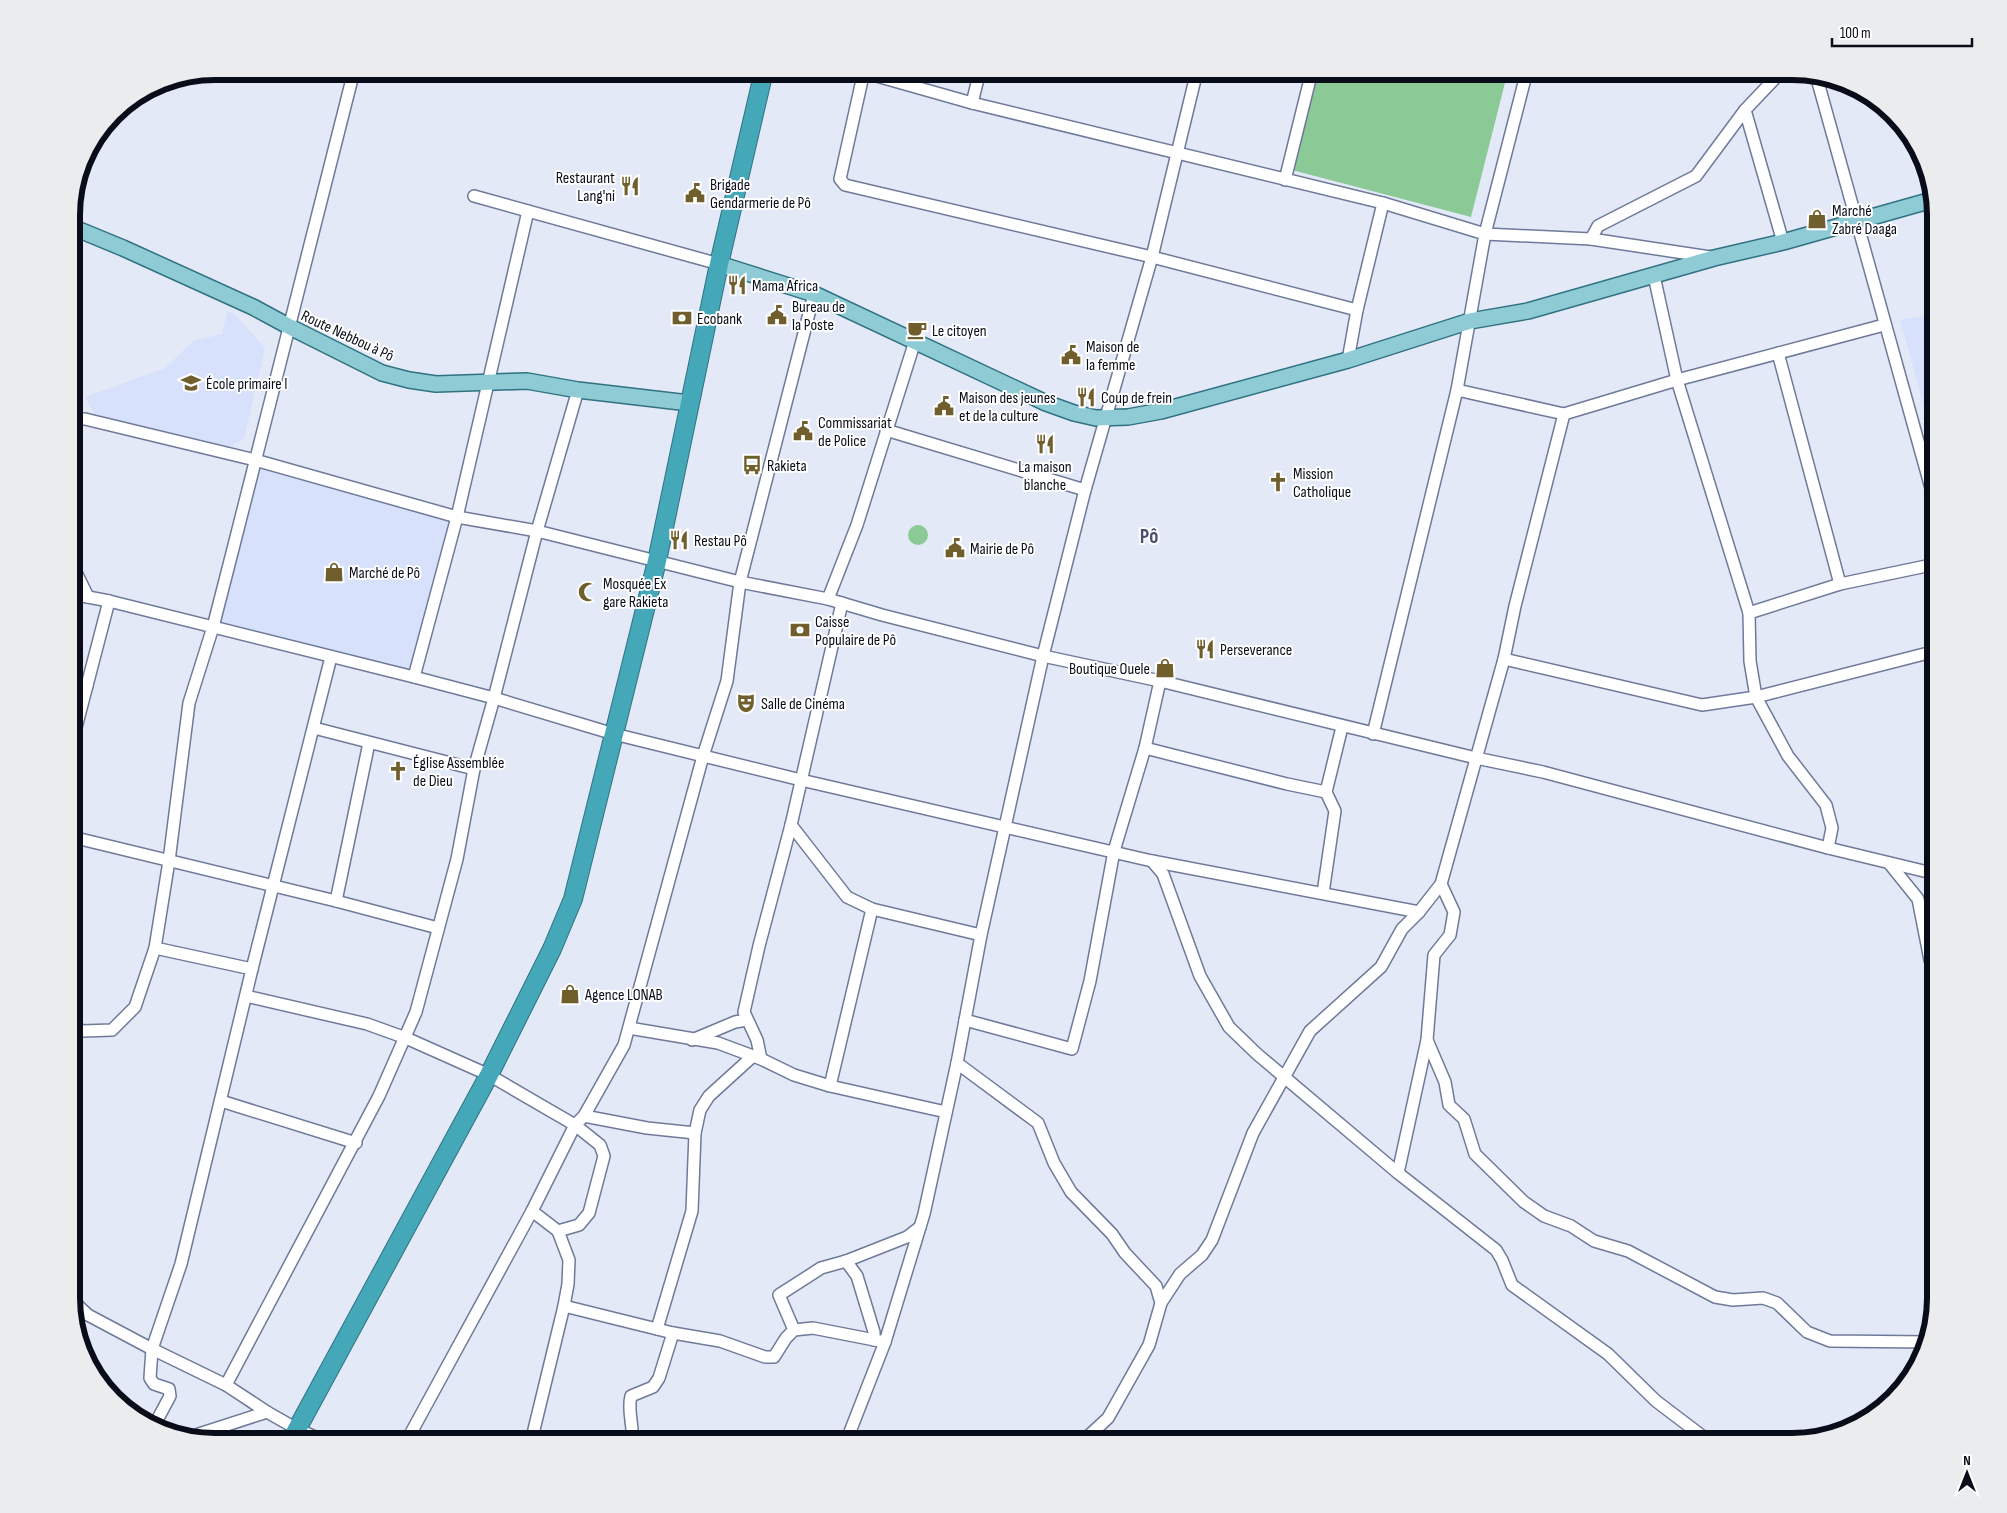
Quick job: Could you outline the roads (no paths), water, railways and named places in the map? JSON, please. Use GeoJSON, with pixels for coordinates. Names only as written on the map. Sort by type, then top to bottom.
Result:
{"type":"FeatureCollection","features":[{"type":"Feature","properties":{"kind":"highway"},"geometry":{"type":"LineString","coordinates":[[294,1433],[489,1075],[552,949],[573,899],[657,561],[718,264],[762,80]]}},
{"type":"Feature","properties":{"kind":"main road"},"geometry":{"type":"LineString","coordinates":[[718,264],[814,294],[1046,403],[1074,413],[1096,418],[1128,417],[1162,411],[1348,360],[1470,321],[1528,311],[1714,258],[1783,242],[1926,202]]}},
{"type":"Feature","properties":{"kind":"main road","name":"Route Nebbou à Pô"},"geometry":{"type":"LineString","coordinates":[[80,230],[253,308],[382,372],[409,380],[436,384],[526,381],[578,390],[689,403]]}},
{"type":"Feature","properties":{"kind":"street"},"geometry":{"type":"LineString","coordinates":[[80,1030],[112,1030],[135,1007],[155,948],[169,861],[189,703],[212,627],[352,80]]}},
{"type":"Feature","properties":{"kind":"street"},"geometry":{"type":"LineString","coordinates":[[861,80],[840,179],[845,185],[1152,257],[1357,310]]}},
{"type":"Feature","properties":{"kind":"street"},"geometry":{"type":"LineString","coordinates":[[891,80],[972,103],[1383,203],[1485,234],[1591,239],[1714,258]]}},
{"type":"Feature","properties":{"kind":"street"},"geometry":{"type":"LineString","coordinates":[[972,103],[978,80]]}},
{"type":"Feature","properties":{"kind":"street"},"geometry":{"type":"LineString","coordinates":[[849,1433],[879,1341],[920,1227],[957,1063],[981,934],[1043,656],[1085,490],[1152,257],[1194,80]]}},
{"type":"Feature","properties":{"kind":"street"},"geometry":{"type":"LineString","coordinates":[[1285,180],[1310,80]]}},
{"type":"Feature","properties":{"kind":"street"},"geometry":{"type":"LineString","coordinates":[[1374,734],[1457,390],[1485,234],[1525,80]]}},
{"type":"Feature","properties":{"kind":"street"},"geometry":{"type":"LineString","coordinates":[[1591,239],[1598,226],[1696,176],[1745,110],[1773,80]]}},
{"type":"Feature","properties":{"kind":"street"},"geometry":{"type":"LineString","coordinates":[[1818,83],[1927,475]]}},
{"type":"Feature","properties":{"kind":"street"},"geometry":{"type":"LineString","coordinates":[[1745,110],[1783,242]]}},
{"type":"Feature","properties":{"kind":"street"},"geometry":{"type":"LineString","coordinates":[[474,196],[718,264]]}},
{"type":"Feature","properties":{"kind":"street"},"geometry":{"type":"LineString","coordinates":[[1348,360],[1357,310],[1383,203]]}},
{"type":"Feature","properties":{"kind":"street"},"geometry":{"type":"LineString","coordinates":[[414,677],[457,516],[528,211]]}},
{"type":"Feature","properties":{"kind":"street"},"geometry":{"type":"LineString","coordinates":[[1654,276],[1677,380],[1749,612],[1750,661],[1756,697],[1788,756],[1826,805],[1832,828],[1828,848]]}},
{"type":"Feature","properties":{"kind":"street"},"geometry":{"type":"LineString","coordinates":[[411,1433],[532,1210],[575,1125],[584,1116],[624,1045],[703,756],[727,681],[740,582],[814,294]]}},
{"type":"Feature","properties":{"kind":"street"},"geometry":{"type":"LineString","coordinates":[[1457,390],[1564,414],[1677,380],[1884,325]]}},
{"type":"Feature","properties":{"kind":"street"},"geometry":{"type":"LineString","coordinates":[[828,599],[858,525],[886,430],[916,341]]}},
{"type":"Feature","properties":{"kind":"street"},"geometry":{"type":"LineString","coordinates":[[1778,354],[1840,584]]}},
{"type":"Feature","properties":{"kind":"street"},"geometry":{"type":"LineString","coordinates":[[226,1385],[356,1143],[406,1038],[416,1012],[457,859],[474,769],[537,531],[578,390]]}},
{"type":"Feature","properties":{"kind":"street"},"geometry":{"type":"LineString","coordinates":[[1092,1433],[1108,1418],[1149,1345],[1161,1303],[1180,1274],[1202,1255],[1212,1240],[1253,1133],[1284,1075],[1310,1032],[1381,967],[1402,929],[1419,912],[1441,884],[1504,659],[1515,606],[1564,414]]}},
{"type":"Feature","properties":{"kind":"street"},"geometry":{"type":"LineString","coordinates":[[80,419],[255,460],[457,516],[537,531],[740,582],[828,599],[1043,656],[1160,681],[1342,727],[1543,772],[1828,848],[1927,872]]}},
{"type":"Feature","properties":{"kind":"street"},"geometry":{"type":"LineString","coordinates":[[886,430],[1085,490]]}},
{"type":"Feature","properties":{"kind":"street"},"geometry":{"type":"LineString","coordinates":[[1749,612],[1840,584],[1927,566]]}},
{"type":"Feature","properties":{"kind":"street"},"geometry":{"type":"LineString","coordinates":[[80,580],[88,597]]}},
{"type":"Feature","properties":{"kind":"street"},"geometry":{"type":"LineString","coordinates":[[80,596],[414,677],[494,698],[614,734],[801,780],[1152,861],[1419,912]]}},
{"type":"Feature","properties":{"kind":"street"},"geometry":{"type":"LineString","coordinates":[[80,713],[109,602]]}},
{"type":"Feature","properties":{"kind":"street"},"geometry":{"type":"LineString","coordinates":[[657,1329],[692,1211],[695,1133],[700,1110],[709,1096],[757,1058],[758,1040],[744,1012],[759,946],[791,825],[842,603]]}},
{"type":"Feature","properties":{"kind":"street"},"geometry":{"type":"LineString","coordinates":[[1504,659],[1702,705],[1756,697],[1927,653]]}},
{"type":"Feature","properties":{"kind":"street"},"geometry":{"type":"LineString","coordinates":[[157,1420],[170,1396],[169,1389],[154,1384],[150,1378],[152,1349],[181,1264],[252,969],[331,657]]}},
{"type":"Feature","properties":{"kind":"street"},"geometry":{"type":"LineString","coordinates":[[964,1020],[1072,1049],[1090,981],[1114,851],[1145,748],[1160,681]]}},
{"type":"Feature","properties":{"kind":"street"},"geometry":{"type":"LineString","coordinates":[[80,690],[87,686]]}},
{"type":"Feature","properties":{"kind":"street"},"geometry":{"type":"LineString","coordinates":[[1323,893],[1335,811],[1326,792],[1342,727]]}},
{"type":"Feature","properties":{"kind":"street"},"geometry":{"type":"LineString","coordinates":[[314,728],[474,769]]}},
{"type":"Feature","properties":{"kind":"street"},"geometry":{"type":"LineString","coordinates":[[336,901],[370,743]]}},
{"type":"Feature","properties":{"kind":"street"},"geometry":{"type":"LineString","coordinates":[[1145,748],[1326,792]]}},
{"type":"Feature","properties":{"kind":"street"},"geometry":{"type":"LineString","coordinates":[[791,825],[847,897],[872,909],[981,934]]}},
{"type":"Feature","properties":{"kind":"street"},"geometry":{"type":"LineString","coordinates":[[80,839],[336,901],[438,928]]}},
{"type":"Feature","properties":{"kind":"street"},"geometry":{"type":"LineString","coordinates":[[1152,861],[1163,874],[1200,976],[1228,1027],[1257,1054],[1398,1173],[1496,1250],[1512,1285],[1608,1354],[1656,1401],[1698,1433]]}},
{"type":"Feature","properties":{"kind":"street"},"geometry":{"type":"LineString","coordinates":[[1889,863],[1918,899],[1927,945]]}},
{"type":"Feature","properties":{"kind":"street"},"geometry":{"type":"LineString","coordinates":[[1398,1173],[1426,1040],[1434,955],[1450,935],[1454,912],[1441,884]]}},
{"type":"Feature","properties":{"kind":"street"},"geometry":{"type":"LineString","coordinates":[[830,1086],[872,909]]}},
{"type":"Feature","properties":{"kind":"street"},"geometry":{"type":"LineString","coordinates":[[155,948],[252,969]]}},
{"type":"Feature","properties":{"kind":"street"},"geometry":{"type":"LineString","coordinates":[[246,996],[368,1024],[406,1038],[489,1075],[575,1125],[600,1145],[604,1156],[589,1213],[579,1225],[558,1231]]}},
{"type":"Feature","properties":{"kind":"street"},"geometry":{"type":"LineString","coordinates":[[692,1040],[735,1022],[747,1020]]}},
{"type":"Feature","properties":{"kind":"street"},"geometry":{"type":"LineString","coordinates":[[629,1028],[718,1043],[794,1075],[830,1086],[946,1112]]}},
{"type":"Feature","properties":{"kind":"street"},"geometry":{"type":"LineString","coordinates":[[1426,1040],[1445,1082],[1449,1105],[1464,1119],[1474,1154],[1524,1202],[1544,1216],[1571,1226],[1594,1240],[1628,1251],[1715,1297],[1732,1300],[1763,1298],[1777,1303],[1807,1332],[1830,1341],[1920,1342]]}},
{"type":"Feature","properties":{"kind":"street"},"geometry":{"type":"LineString","coordinates":[[957,1063],[1038,1123],[1054,1163],[1070,1192],[1112,1234],[1126,1253],[1156,1286],[1161,1303]]}},
{"type":"Feature","properties":{"kind":"street"},"geometry":{"type":"LineString","coordinates":[[221,1101],[356,1143]]}},
{"type":"Feature","properties":{"kind":"street"},"geometry":{"type":"LineString","coordinates":[[584,1116],[647,1128],[695,1133]]}},
{"type":"Feature","properties":{"kind":"street"},"geometry":{"type":"LineString","coordinates":[[532,1210],[558,1231],[569,1260],[568,1284],[564,1306],[533,1433]]}},
{"type":"Feature","properties":{"kind":"street"},"geometry":{"type":"LineString","coordinates":[[794,1330],[779,1295],[821,1268],[846,1261],[907,1237],[920,1227]]}},
{"type":"Feature","properties":{"kind":"street"},"geometry":{"type":"LineString","coordinates":[[846,1261],[857,1276],[874,1332],[879,1341]]}},
{"type":"Feature","properties":{"kind":"street"},"geometry":{"type":"LineString","coordinates":[[564,1306],[673,1333],[720,1341],[765,1357],[774,1357],[786,1338],[794,1330],[813,1328],[879,1341]]}},
{"type":"Feature","properties":{"kind":"street"},"geometry":{"type":"LineString","coordinates":[[80,1308],[88,1315],[152,1349],[226,1385],[266,1412],[291,1433]]}},
{"type":"Feature","properties":{"kind":"street"},"geometry":{"type":"LineString","coordinates":[[633,1433],[629,1403],[631,1396],[653,1387],[659,1378],[673,1333]]}},
{"type":"Feature","properties":{"kind":"street"},"geometry":{"type":"LineString","coordinates":[[204,1432],[266,1412]]}},
{"type":"Feature","properties":{"kind":"place","name":"Restaurant Lang'ni"},"geometry":{"type":"Point","coordinates":[630,186]}},
{"type":"Feature","properties":{"kind":"place","name":"Brigade Gendarmerie de Pô"},"geometry":{"type":"Point","coordinates":[695,193]}},
{"type":"Feature","properties":{"kind":"place","name":"Marché Zabré Daaga"},"geometry":{"type":"Point","coordinates":[1817,219]}},
{"type":"Feature","properties":{"kind":"place","name":"Mama Africa"},"geometry":{"type":"Point","coordinates":[737,285]}},
{"type":"Feature","properties":{"kind":"place","name":"Bureau de la Poste"},"geometry":{"type":"Point","coordinates":[777,315]}},
{"type":"Feature","properties":{"kind":"place","name":"Ecobank"},"geometry":{"type":"Point","coordinates":[682,318]}},
{"type":"Feature","properties":{"kind":"place","name":"Le citoyen"},"geometry":{"type":"Point","coordinates":[917,330]}},
{"type":"Feature","properties":{"kind":"place","name":"Maison de la femme"},"geometry":{"type":"Point","coordinates":[1071,355]}},
{"type":"Feature","properties":{"kind":"place","name":"École primaire I"},"geometry":{"type":"Point","coordinates":[191,383]}},
{"type":"Feature","properties":{"kind":"place","name":"Coup de frein"},"geometry":{"type":"Point","coordinates":[1086,397]}},
{"type":"Feature","properties":{"kind":"place","name":"Maison des jeunes et de la culture"},"geometry":{"type":"Point","coordinates":[944,406]}},
{"type":"Feature","properties":{"kind":"place","name":"Commissariat de Police"},"geometry":{"type":"Point","coordinates":[803,431]}},
{"type":"Feature","properties":{"kind":"place","name":"La maison blanche"},"geometry":{"type":"Point","coordinates":[1045,444]}},
{"type":"Feature","properties":{"kind":"place","name":"Rakieta"},"geometry":{"type":"Point","coordinates":[752,465]}},
{"type":"Feature","properties":{"kind":"place","name":"Mission Catholique"},"geometry":{"type":"Point","coordinates":[1278,482]}},
{"type":"Feature","properties":{"kind":"place","name":"Restau Pô"},"geometry":{"type":"Point","coordinates":[679,540]}},
{"type":"Feature","properties":{"kind":"place","name":"Mairie de Pô"},"geometry":{"type":"Point","coordinates":[955,548]}},
{"type":"Feature","properties":{"kind":"place","name":"Marché de Pô"},"geometry":{"type":"Point","coordinates":[334,572]}},
{"type":"Feature","properties":{"kind":"place","name":"Mosquée Ex gare Rakieta"},"geometry":{"type":"Point","coordinates":[588,592]}},
{"type":"Feature","properties":{"kind":"place","name":"Caisse Populaire de Pô"},"geometry":{"type":"Point","coordinates":[800,630]}},
{"type":"Feature","properties":{"kind":"place","name":"Perseverance"},"geometry":{"type":"Point","coordinates":[1205,649]}},
{"type":"Feature","properties":{"kind":"place","name":"Boutique Ouele"},"geometry":{"type":"Point","coordinates":[1165,668]}},
{"type":"Feature","properties":{"kind":"place","name":"Salle de Cinéma"},"geometry":{"type":"Point","coordinates":[746,703]}},
{"type":"Feature","properties":{"kind":"place","name":"Église Assemblée de Dieu"},"geometry":{"type":"Point","coordinates":[398,771]}},
{"type":"Feature","properties":{"kind":"place","name":"Agence LONAB"},"geometry":{"type":"Point","coordinates":[570,994]}},
{"type":"Feature","properties":{"kind":"district","name":"Pô"},"geometry":{"type":"Point","coordinates":[1149,536]}}]}
